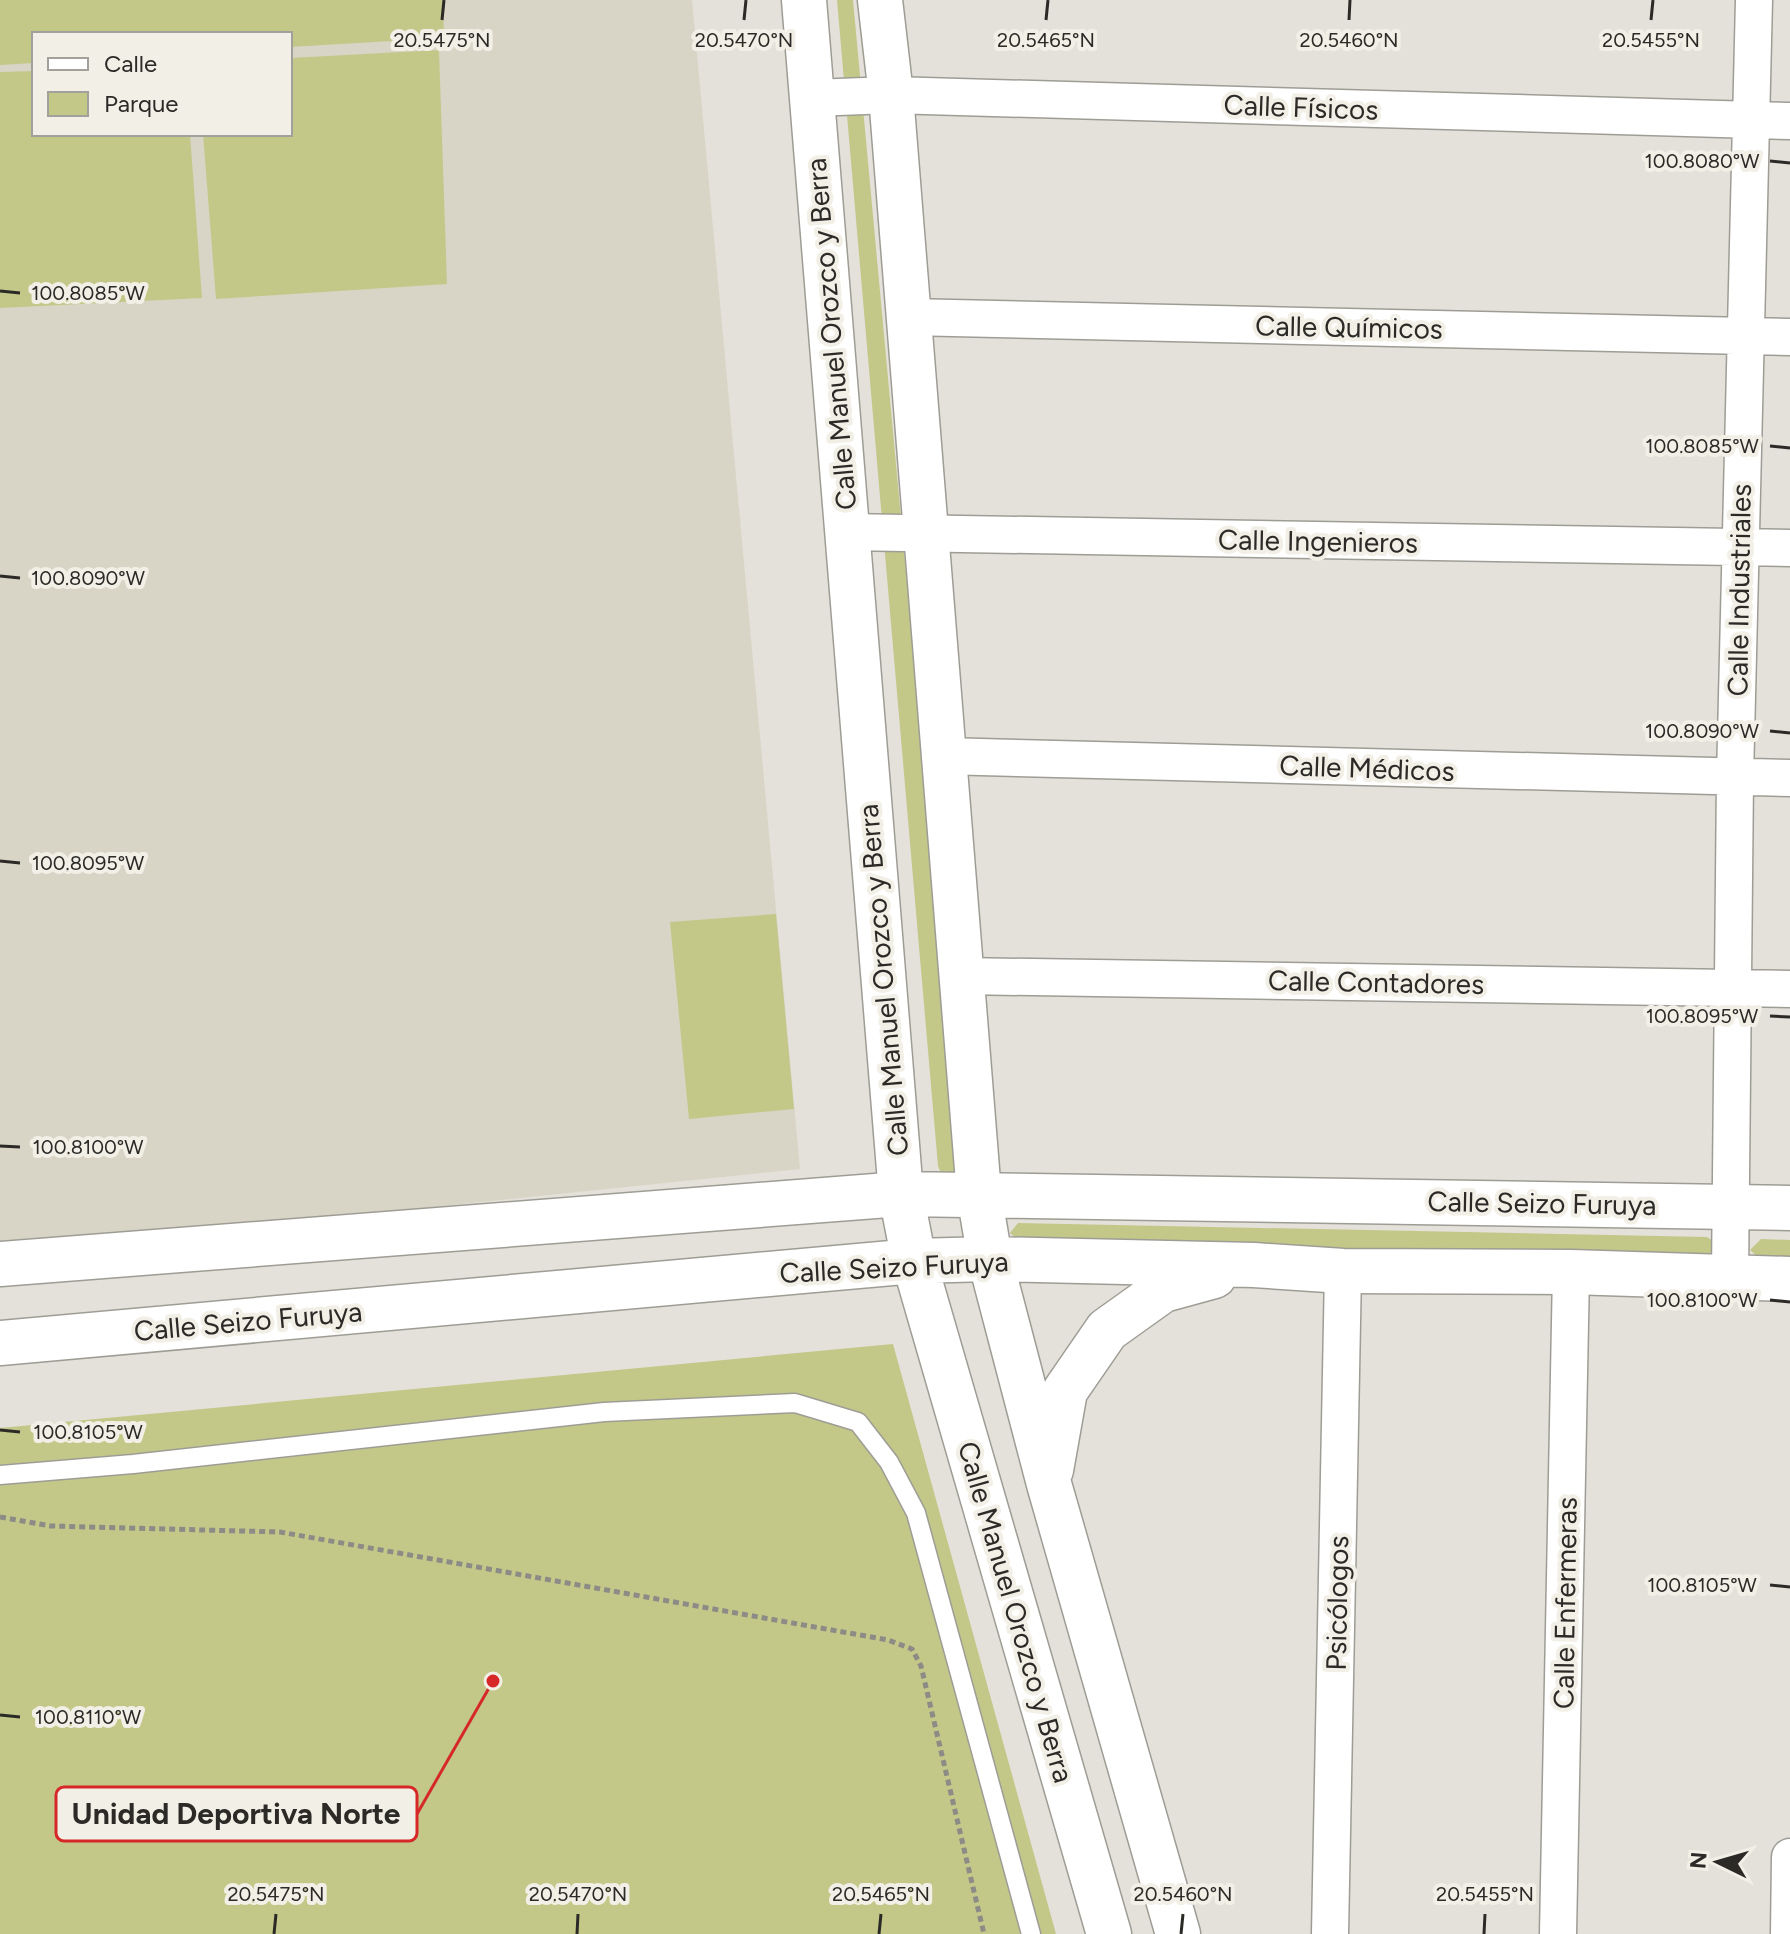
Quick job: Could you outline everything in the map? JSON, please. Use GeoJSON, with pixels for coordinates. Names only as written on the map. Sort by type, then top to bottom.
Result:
{"type":"FeatureCollection","features":[{"type":"Feature","properties":{"kind":"street","name":"Calle Manuel Orozco y Berra"},"geometry":{"type":"LineString","coordinates":[[804,0],[901,1194],[914,1261],[1109,1934]]}},
{"type":"Feature","properties":{"kind":"street"},"geometry":{"type":"LineString","coordinates":[[880,0],[891,95],[979,1194],[990,1259],[1049,1484],[1178,1934]]}},
{"type":"Feature","properties":{"kind":"street","name":"Calle Industriales"},"geometry":{"type":"LineString","coordinates":[[1730,1276],[1735,778],[1754,0]]}},
{"type":"Feature","properties":{"kind":"street","name":"Calle Físicos"},"geometry":{"type":"LineString","coordinates":[[812,98],[891,95],[1790,121]]}},
{"type":"Feature","properties":{"kind":"street","name":"Calle Químicos"},"geometry":{"type":"LineString","coordinates":[[909,317],[1790,337]]}},
{"type":"Feature","properties":{"kind":"street","name":"Calle Ingenieros"},"geometry":{"type":"LineString","coordinates":[[847,532],[926,536],[1790,548]]}},
{"type":"Feature","properties":{"kind":"street","name":"Calle Médicos"},"geometry":{"type":"LineString","coordinates":[[943,756],[1790,778]]}},
{"type":"Feature","properties":{"kind":"street","name":"Calle Contadores"},"geometry":{"type":"LineString","coordinates":[[962,976],[1790,989]]}},
{"type":"Feature","properties":{"kind":"street","name":"Calle Seizo Furuya"},"geometry":{"type":"LineString","coordinates":[[0,1264],[901,1194],[1790,1208]]}},
{"type":"Feature","properties":{"kind":"street","name":"Calle Seizo Furuya"},"geometry":{"type":"LineString","coordinates":[[0,1343],[914,1261],[990,1259],[1254,1265],[1343,1271],[1571,1272],[1790,1279]]}},
{"type":"Feature","properties":{"kind":"street"},"geometry":{"type":"LineString","coordinates":[[1049,1484],[1065,1391],[1107,1330],[1163,1290],[1254,1265]]}},
{"type":"Feature","properties":{"kind":"street","name":"Psicólogos"},"geometry":{"type":"LineString","coordinates":[[1330,1934],[1343,1271]]}},
{"type":"Feature","properties":{"kind":"street","name":"Calle Enfermeras"},"geometry":{"type":"LineString","coordinates":[[1558,1934],[1571,1272]]}},
{"type":"Feature","properties":{"kind":"street"},"geometry":{"type":"LineString","coordinates":[[1789,1934],[1790,1857]]}},
{"type":"Feature","properties":{"kind":"lane"},"geometry":{"type":"LineString","coordinates":[[0,1475],[604,1412],[795,1403],[858,1422],[889,1462],[916,1513],[1031,1934]]}},
{"type":"Feature","properties":{"kind":"path"},"geometry":{"type":"LineString","coordinates":[[0,1517],[51,1526],[280,1532],[888,1640],[912,1649],[921,1666],[984,1934]]}},
{"type":"Feature","properties":{"kind":"shaded area"},"geometry":{"type":"Polygon","coordinates":[[[0,0],[692,0],[800,1169],[0,1252],[0,0]]]}},
{"type":"Feature","properties":{"kind":"green space"},"geometry":{"type":"Polygon","coordinates":[[[0,0],[443,0],[444,38],[292,47],[292,32],[32,32],[32,63],[0,65],[0,0]]]}},
{"type":"Feature","properties":{"kind":"green space"},"geometry":{"type":"Polygon","coordinates":[[[837,0],[853,0],[961,1166],[958,1179],[944,1180],[938,1166],[837,0]]]}},
{"type":"Feature","properties":{"kind":"green space"},"geometry":{"type":"Polygon","coordinates":[[[439,50],[447,284],[216,299],[203,136],[292,136],[292,58],[439,50]]]}},
{"type":"Feature","properties":{"kind":"green space"},"geometry":{"type":"Polygon","coordinates":[[[32,71],[32,136],[190,136],[202,298],[0,308],[0,72],[32,71]]]}},
{"type":"Feature","properties":{"kind":"green space"},"geometry":{"type":"Polygon","coordinates":[[[776,914],[794,1109],[689,1119],[670,922],[776,914]]]}},
{"type":"Feature","properties":{"kind":"green space"},"geometry":{"type":"Polygon","coordinates":[[[1018,1223],[1707,1237],[1719,1245],[1708,1256],[1020,1242],[1010,1233],[1018,1223]]]}},
{"type":"Feature","properties":{"kind":"green space"},"geometry":{"type":"Polygon","coordinates":[[[1761,1239],[1790,1240],[1790,1260],[1760,1259],[1750,1250],[1761,1239]]]}},
{"type":"Feature","properties":{"kind":"green space"},"geometry":{"type":"Polygon","coordinates":[[[893,1344],[1056,1934],[0,1934],[0,1428],[893,1344]]]}},
{"type":"Feature","properties":{"kind":"place","name":"Unidad Deportiva Norte"},"geometry":{"type":"Point","coordinates":[493,1681]}}]}
